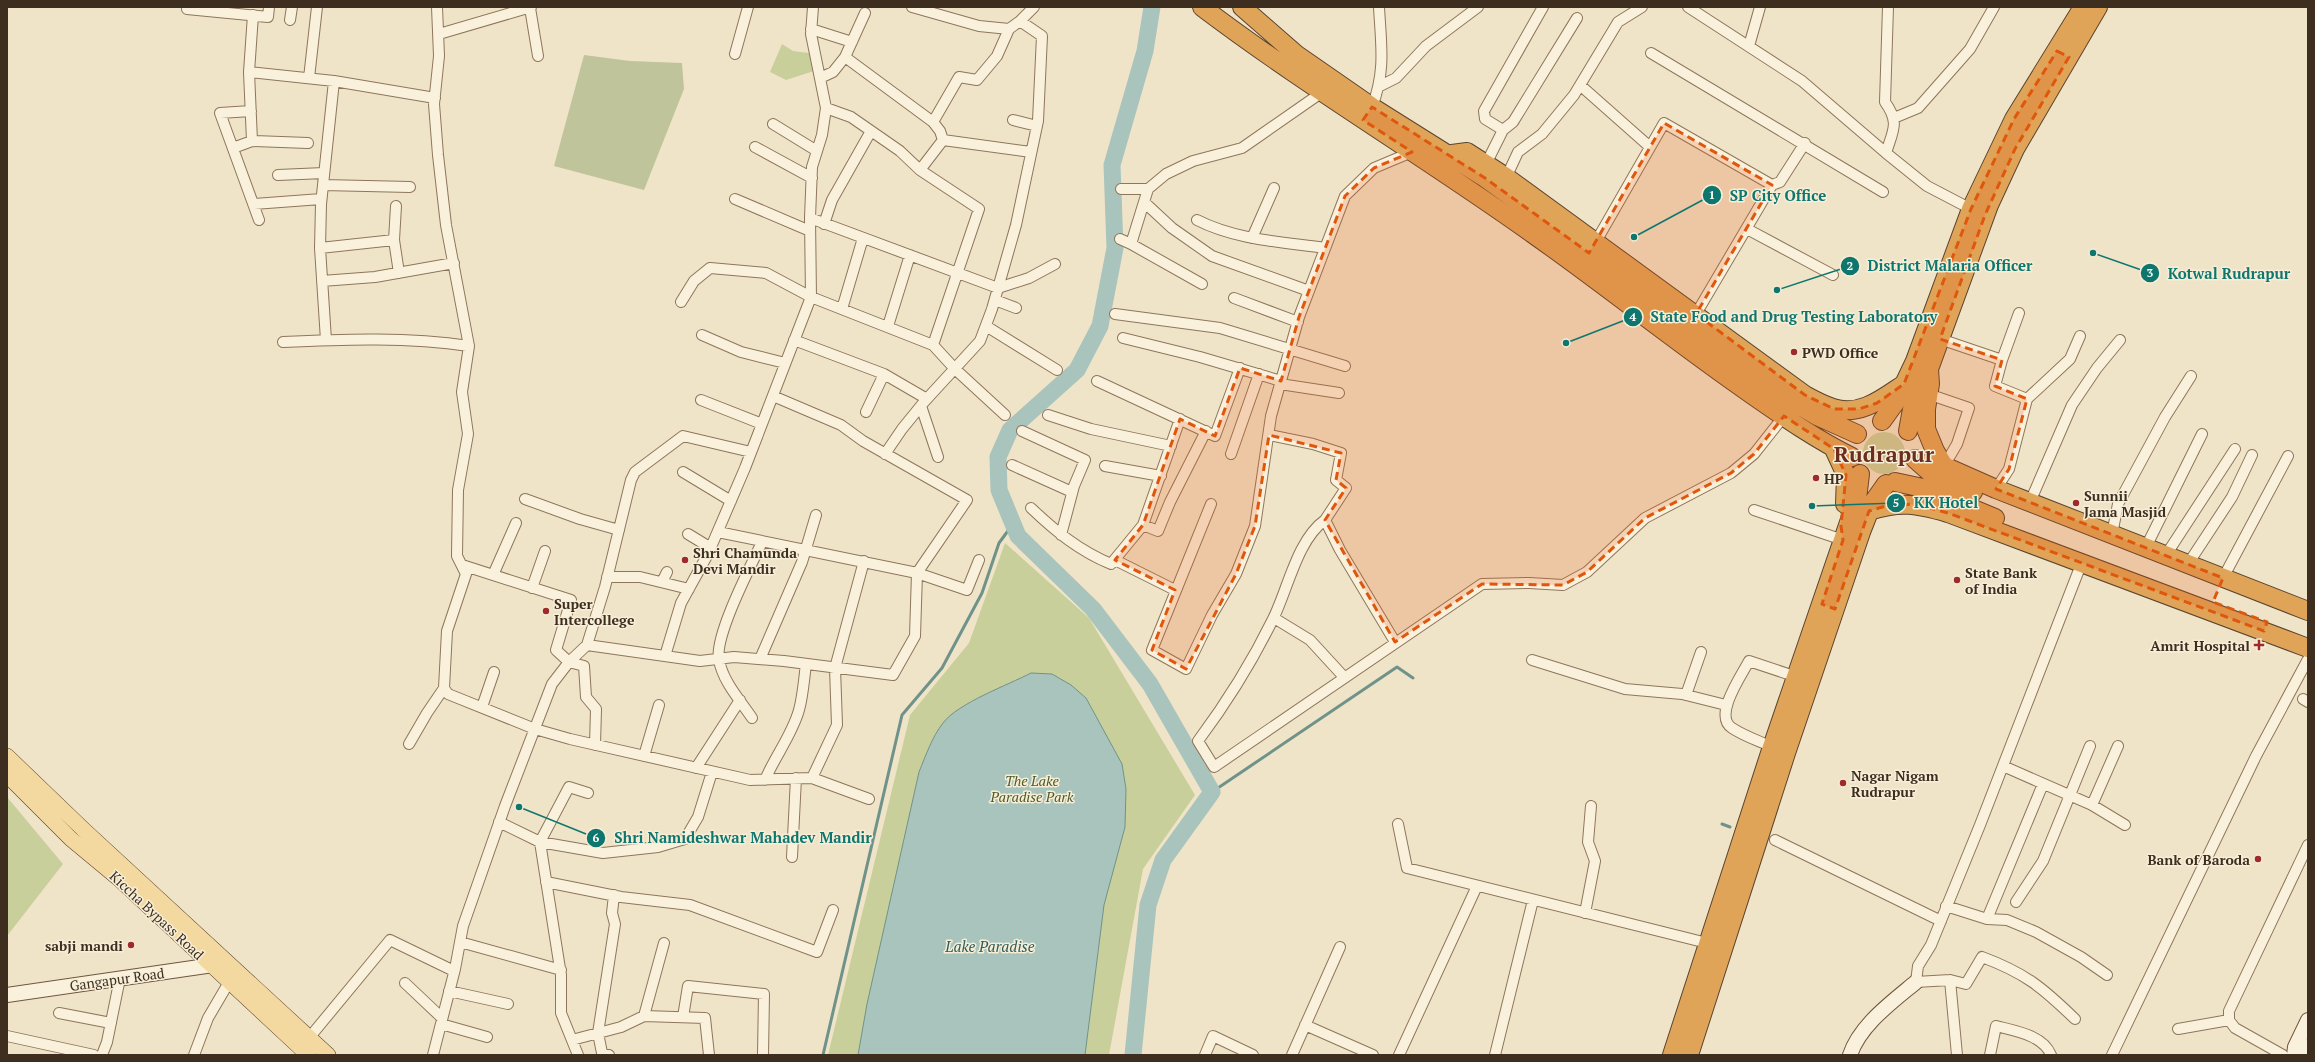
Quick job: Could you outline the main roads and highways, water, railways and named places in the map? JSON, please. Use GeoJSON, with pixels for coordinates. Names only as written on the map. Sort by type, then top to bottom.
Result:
{"type":"FeatureCollection","features":[{"type":"Feature","properties":{"kind":"highway"},"geometry":{"type":"LineString","coordinates":[[1202,7],[1266,55],[1321,93],[1368,114],[1447,154],[1484,170],[1593,247],[1692,321],[1790,400],[1817,416],[1857,434]]}},
{"type":"Feature","properties":{"kind":"highway"},"geometry":{"type":"LineString","coordinates":[[1242,7],[1412,152],[1534,234],[1715,369],[1834,449],[1852,457]]}},
{"type":"Feature","properties":{"kind":"highway"},"geometry":{"type":"LineString","coordinates":[[1882,421],[1895,403],[1904,384],[1978,212],[2015,148],[2063,54],[2092,8]]}},
{"type":"Feature","properties":{"kind":"highway"},"geometry":{"type":"LineString","coordinates":[[1908,431],[1912,409],[1940,340],[1978,212]]}},
{"type":"Feature","properties":{"kind":"highway"},"geometry":{"type":"LineString","coordinates":[[1692,321],[1805,396],[1834,409],[1859,409],[1877,403],[1904,384]]}},
{"type":"Feature","properties":{"kind":"highway"},"geometry":{"type":"LineString","coordinates":[[1929,370],[1926,429],[1935,451],[1944,466],[1994,495],[2030,502],[2166,555],[2188,564],[2221,583],[2308,623]]}},
{"type":"Feature","properties":{"kind":"highway"},"geometry":{"type":"LineString","coordinates":[[1672,1055],[1703,983],[1779,750],[1797,677],[1829,607],[1872,504],[1890,483],[1907,475],[1915,459],[1915,446],[1908,431],[1896,422],[1882,421],[1865,426],[1857,434],[1853,444],[1852,457],[1860,474],[1868,480],[1890,483],[1923,488],[1974,516],[2265,626],[2308,637]]}},
{"type":"Feature","properties":{"kind":"highway"},"geometry":{"type":"LineString","coordinates":[[1834,449],[1846,475],[1847,489],[1841,526],[1842,540]]}},
{"type":"Feature","properties":{"kind":"highway"},"geometry":{"type":"LineString","coordinates":[[1915,459],[1933,475],[1994,495],[2221,583],[2308,611]]}},
{"type":"Feature","properties":{"kind":"highway"},"geometry":{"type":"LineString","coordinates":[[1689,1055],[1703,983],[1707,943],[1779,750],[1829,607],[1842,540],[1857,499],[1860,474]]}},
{"type":"Feature","properties":{"kind":"highway"},"geometry":{"type":"LineString","coordinates":[[1869,511],[1886,506],[1915,504],[1974,516]]}},
{"type":"Feature","properties":{"kind":"highway"},"geometry":{"type":"LineString","coordinates":[[2265,626],[2308,648]]}},
{"type":"Feature","properties":{"kind":"main road"},"geometry":{"type":"LineString","coordinates":[[7,756],[196,941],[231,972]]}},
{"type":"Feature","properties":{"kind":"main road","name":"Kiccha Bypass Road"},"geometry":{"type":"LineString","coordinates":[[7,775],[71,839],[196,941],[211,965],[231,972],[308,1055]]}},
{"type":"Feature","properties":{"kind":"main road"},"geometry":{"type":"LineString","coordinates":[[248,991],[310,1038],[328,1055]]}},
{"type":"Feature","properties":{"kind":"water","name":"Lake Paradise"},"geometry":{"type":"Polygon","coordinates":[[[1031,673],[1052,674],[1071,685],[1086,698],[1122,764],[1126,789],[1125,827],[1104,905],[1085,1055],[858,1055],[867,1004],[919,772],[930,746],[943,723],[960,708],[1031,673]]]}},
{"type":"Feature","properties":{"kind":"waterway"},"geometry":{"type":"LineString","coordinates":[[1133,1055],[1148,905],[1163,860],[1212,792],[1150,684],[1093,609],[1018,536],[999,490],[998,457],[1010,430],[1077,370],[1100,326],[1115,248],[1112,165],[1145,51],[1152,7]]}},
{"type":"Feature","properties":{"kind":"waterway"},"geometry":{"type":"LineString","coordinates":[[823,1055],[902,715],[942,668],[982,593],[999,543],[1013,524]]}},
{"type":"Feature","properties":{"kind":"waterway"},"geometry":{"type":"LineString","coordinates":[[1212,792],[1397,667],[1413,678]]}},
{"type":"Feature","properties":{"kind":"waterway"},"geometry":{"type":"LineString","coordinates":[[1722,824],[1730,827]]}},
{"type":"Feature","properties":{"kind":"place","name":"SP City Office"},"geometry":{"type":"Point","coordinates":[1634,237]}},
{"type":"Feature","properties":{"kind":"place","name":"Kotwal Rudrapur"},"geometry":{"type":"Point","coordinates":[2093,253]}},
{"type":"Feature","properties":{"kind":"place","name":"District Malaria Officer"},"geometry":{"type":"Point","coordinates":[1777,290]}},
{"type":"Feature","properties":{"kind":"place","name":"State Food and Drug Testing Laboratory"},"geometry":{"type":"Point","coordinates":[1566,343]}},
{"type":"Feature","properties":{"kind":"place","name":"PWD Office"},"geometry":{"type":"Point","coordinates":[1794,352]}},
{"type":"Feature","properties":{"kind":"place","name":"HP"},"geometry":{"type":"Point","coordinates":[1816,478]}},
{"type":"Feature","properties":{"kind":"place","name":"Sunnii Jama Masjid"},"geometry":{"type":"Point","coordinates":[2076,503]}},
{"type":"Feature","properties":{"kind":"place","name":"KK Hotel"},"geometry":{"type":"Point","coordinates":[1812,506]}},
{"type":"Feature","properties":{"kind":"place","name":"Shri Chamunda Devi Mandir"},"geometry":{"type":"Point","coordinates":[685,560]}},
{"type":"Feature","properties":{"kind":"place","name":"State Bank of India"},"geometry":{"type":"Point","coordinates":[1957,580]}},
{"type":"Feature","properties":{"kind":"place","name":"Super Intercollege"},"geometry":{"type":"Point","coordinates":[546,611]}},
{"type":"Feature","properties":{"kind":"place","name":"Amrit Hospital"},"geometry":{"type":"Point","coordinates":[2259,645]}},
{"type":"Feature","properties":{"kind":"place","name":"Nagar Nigam Rudrapur"},"geometry":{"type":"Point","coordinates":[1843,783]}},
{"type":"Feature","properties":{"kind":"place","name":"Shri Namideshwar Mahadev Mandir"},"geometry":{"type":"Point","coordinates":[519,807]}},
{"type":"Feature","properties":{"kind":"place","name":"Bank of Baroda"},"geometry":{"type":"Point","coordinates":[2258,859]}},
{"type":"Feature","properties":{"kind":"place","name":"sabji mandi"},"geometry":{"type":"Point","coordinates":[131,945]}},
{"type":"Feature","properties":{"kind":"district","name":"Rudrapur"},"geometry":{"type":"Point","coordinates":[1884,453]}},
{"type":"Feature","properties":{"kind":"park label","name":"The Lake Paradise Park"},"geometry":{"type":"Point","coordinates":[1032,788]}}]}
